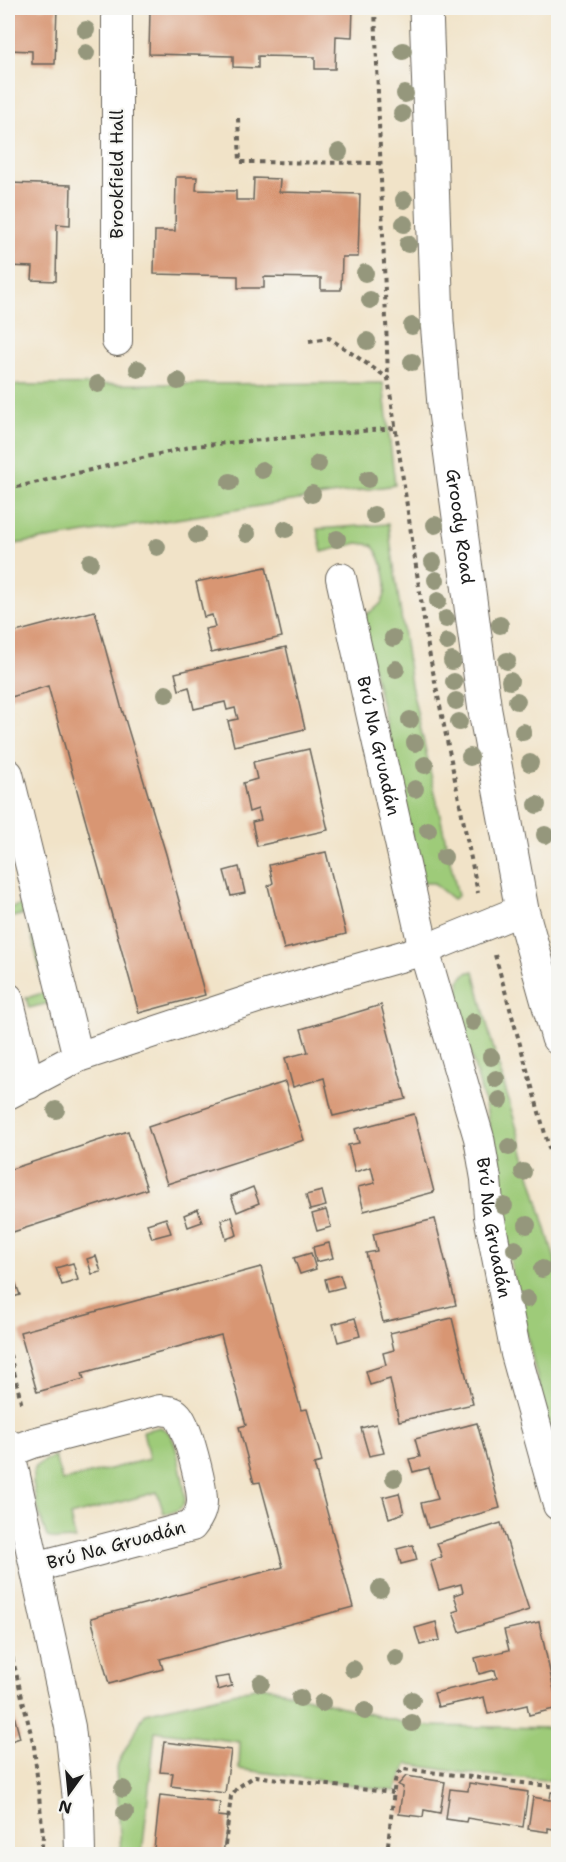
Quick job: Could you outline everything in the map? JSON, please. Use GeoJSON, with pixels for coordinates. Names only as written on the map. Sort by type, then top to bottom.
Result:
{"type":"FeatureCollection","features":[{"type":"Feature","properties":{"kind":"street","name":"Brookfield Hall"},"geometry":{"type":"LineString","coordinates":[[117,8],[117,341]]}},
{"type":"Feature","properties":{"kind":"street","name":"Groody Road"},"geometry":{"type":"LineString","coordinates":[[426,8],[437,321],[444,405],[485,711],[522,910],[558,1038]]}},
{"type":"Feature","properties":{"kind":"street","name":"Brú Na Gruadán"},"geometry":{"type":"LineString","coordinates":[[341,578],[424,950],[479,1138],[489,1216],[516,1354],[558,1505]]}},
{"type":"Feature","properties":{"kind":"street"},"geometry":{"type":"LineString","coordinates":[[8,774],[78,1057]]}},
{"type":"Feature","properties":{"kind":"street"},"geometry":{"type":"LineString","coordinates":[[8,998],[18,1089],[78,1057],[262,996],[424,950],[522,910]]}},
{"type":"Feature","properties":{"kind":"street","name":"Brú Na Gruadán"},"geometry":{"type":"LineString","coordinates":[[35,1567],[192,1526],[200,1515],[202,1503],[200,1483],[184,1425],[179,1416],[171,1411],[159,1410],[8,1448],[70,1727],[79,1809],[80,1854]]}},
{"type":"Feature","properties":{"kind":"path"},"geometry":{"type":"LineString","coordinates":[[8,489],[194,446],[395,428],[388,378],[375,8]]}},
{"type":"Feature","properties":{"kind":"path"},"geometry":{"type":"LineString","coordinates":[[238,118],[240,162],[382,163]]}},
{"type":"Feature","properties":{"kind":"path"},"geometry":{"type":"LineString","coordinates":[[309,341],[330,338],[388,378]]}},
{"type":"Feature","properties":{"kind":"path"},"geometry":{"type":"LineString","coordinates":[[8,1346],[22,1406]]}},
{"type":"Feature","properties":{"kind":"path"},"geometry":{"type":"LineString","coordinates":[[8,1640],[34,1746],[43,1836],[41,1854]]}},
{"type":"Feature","properties":{"kind":"path"},"geometry":{"type":"LineString","coordinates":[[387,1854],[393,1793],[397,1774],[403,1769],[558,1787]]}},
{"type":"Feature","properties":{"kind":"path"},"geometry":{"type":"LineString","coordinates":[[224,1854],[231,1796],[237,1788],[255,1776],[393,1793]]}},
{"type":"Feature","properties":{"kind":"green space"},"geometry":{"type":"Polygon","coordinates":[[[383,383],[395,485],[8,545],[8,385],[383,383]]]}},
{"type":"Feature","properties":{"kind":"green space"},"geometry":{"type":"Polygon","coordinates":[[[388,524],[411,685],[458,896],[453,899],[433,883],[422,883],[362,619],[377,607],[385,594],[383,567],[372,545],[358,543],[322,552],[317,529],[388,524]]]}},
{"type":"Feature","properties":{"kind":"green space"},"geometry":{"type":"Polygon","coordinates":[[[33,902],[58,1001],[29,1008],[26,998],[46,992],[26,914],[8,918],[8,908],[33,902]]]}},
{"type":"Feature","properties":{"kind":"green space"},"geometry":{"type":"Polygon","coordinates":[[[474,971],[490,1036],[558,1270],[558,1466],[513,1277],[487,1112],[454,995],[460,987],[459,981],[466,973],[474,971]]]}},
{"type":"Feature","properties":{"kind":"green space"},"geometry":{"type":"Polygon","coordinates":[[[160,1427],[170,1435],[176,1449],[185,1499],[180,1508],[164,1514],[157,1492],[70,1516],[75,1539],[57,1540],[47,1537],[34,1491],[33,1474],[37,1466],[55,1457],[62,1481],[149,1459],[143,1431],[160,1427]]]}},
{"type":"Feature","properties":{"kind":"green space"},"geometry":{"type":"Polygon","coordinates":[[[263,1686],[416,1726],[558,1728],[558,1781],[471,1774],[408,1764],[395,1791],[239,1769],[240,1742],[155,1731],[142,1854],[121,1854],[116,1767],[145,1713],[263,1686]]]}},
{"type":"Feature","properties":{"kind":"building"},"geometry":{"type":"Polygon","coordinates":[[[8,8],[57,8],[55,64],[32,64],[32,51],[8,50],[8,8]]]}},
{"type":"Feature","properties":{"kind":"building"},"geometry":{"type":"Polygon","coordinates":[[[170,8],[353,8],[352,37],[336,36],[335,69],[315,69],[315,57],[258,56],[258,68],[233,67],[233,56],[149,54],[150,10],[170,11],[170,8]]]}},
{"type":"Feature","properties":{"kind":"building"},"geometry":{"type":"Polygon","coordinates":[[[176,177],[197,177],[196,190],[236,191],[236,200],[253,200],[254,178],[280,179],[279,192],[360,194],[358,257],[342,257],[341,290],[321,290],[321,278],[264,277],[264,288],[238,288],[238,276],[154,274],[155,231],[175,231],[176,177]]]}},
{"type":"Feature","properties":{"kind":"building"},"geometry":{"type":"Polygon","coordinates":[[[8,183],[71,185],[70,225],[57,224],[56,281],[32,280],[33,267],[8,266],[8,183]]]}},
{"type":"Feature","properties":{"kind":"building"},"geometry":{"type":"Polygon","coordinates":[[[266,567],[282,637],[211,653],[205,629],[215,627],[212,615],[204,617],[196,582],[266,567]]]}},
{"type":"Feature","properties":{"kind":"building"},"geometry":{"type":"Polygon","coordinates":[[[95,611],[205,995],[139,1013],[48,686],[8,698],[8,634],[95,611]]]}},
{"type":"Feature","properties":{"kind":"building"},"geometry":{"type":"Polygon","coordinates":[[[286,647],[305,729],[234,746],[228,721],[238,719],[235,708],[227,710],[225,702],[194,709],[189,687],[179,690],[175,673],[286,647]]]}},
{"type":"Feature","properties":{"kind":"building"},"geometry":{"type":"Polygon","coordinates":[[[309,749],[328,830],[257,846],[252,822],[261,820],[258,809],[249,812],[243,783],[257,779],[253,762],[309,749]]]}},
{"type":"Feature","properties":{"kind":"building"},"geometry":{"type":"Polygon","coordinates":[[[326,852],[346,934],[284,949],[268,886],[273,883],[269,865],[326,852]]]}},
{"type":"Feature","properties":{"kind":"building"},"geometry":{"type":"Polygon","coordinates":[[[239,867],[245,893],[231,896],[224,871],[239,867]]]}},
{"type":"Feature","properties":{"kind":"building"},"geometry":{"type":"Polygon","coordinates":[[[381,1005],[406,1099],[333,1116],[324,1078],[293,1087],[285,1058],[308,1052],[301,1029],[381,1005]]]}},
{"type":"Feature","properties":{"kind":"building"},"geometry":{"type":"Polygon","coordinates":[[[285,1082],[304,1140],[167,1184],[148,1127],[285,1082]]]}},
{"type":"Feature","properties":{"kind":"building"},"geometry":{"type":"Polygon","coordinates":[[[414,1114],[434,1192],[364,1211],[358,1187],[375,1183],[371,1167],[355,1172],[348,1145],[359,1143],[355,1129],[414,1114]]]}},
{"type":"Feature","properties":{"kind":"building"},"geometry":{"type":"Polygon","coordinates":[[[128,1131],[147,1189],[10,1233],[8,1170],[128,1131]]]}},
{"type":"Feature","properties":{"kind":"building"},"geometry":{"type":"Polygon","coordinates":[[[253,1187],[259,1203],[237,1212],[231,1196],[253,1187]]]}},
{"type":"Feature","properties":{"kind":"building"},"geometry":{"type":"Polygon","coordinates":[[[322,1191],[326,1206],[310,1210],[306,1195],[322,1191]]]}},
{"type":"Feature","properties":{"kind":"building"},"geometry":{"type":"Polygon","coordinates":[[[198,1209],[202,1222],[188,1227],[184,1215],[198,1209]]]}},
{"type":"Feature","properties":{"kind":"building"},"geometry":{"type":"Polygon","coordinates":[[[326,1210],[331,1227],[317,1231],[312,1214],[326,1210]]]}},
{"type":"Feature","properties":{"kind":"building"},"geometry":{"type":"Polygon","coordinates":[[[232,1217],[237,1235],[226,1239],[221,1220],[232,1217]]]}},
{"type":"Feature","properties":{"kind":"building"},"geometry":{"type":"Polygon","coordinates":[[[166,1218],[171,1233],[152,1238],[147,1224],[166,1218]]]}},
{"type":"Feature","properties":{"kind":"building"},"geometry":{"type":"Polygon","coordinates":[[[435,1219],[456,1305],[383,1322],[366,1253],[377,1251],[373,1234],[435,1219]]]}},
{"type":"Feature","properties":{"kind":"building"},"geometry":{"type":"Polygon","coordinates":[[[329,1243],[333,1258],[316,1262],[313,1247],[329,1243]]]}},
{"type":"Feature","properties":{"kind":"building"},"geometry":{"type":"Polygon","coordinates":[[[311,1253],[316,1269],[300,1274],[294,1258],[311,1253]]]}},
{"type":"Feature","properties":{"kind":"building"},"geometry":{"type":"Polygon","coordinates":[[[96,1256],[101,1272],[92,1274],[87,1259],[96,1256]]]}},
{"type":"Feature","properties":{"kind":"building"},"geometry":{"type":"Polygon","coordinates":[[[73,1263],[78,1280],[62,1285],[56,1268],[73,1263]]]}},
{"type":"Feature","properties":{"kind":"building"},"geometry":{"type":"Polygon","coordinates":[[[261,1267],[301,1410],[307,1409],[320,1454],[322,1462],[314,1464],[353,1607],[160,1659],[163,1669],[109,1684],[91,1618],[283,1567],[260,1482],[254,1483],[239,1427],[246,1425],[221,1335],[82,1373],[84,1379],[37,1392],[20,1332],[261,1267]]]}},
{"type":"Feature","properties":{"kind":"building"},"geometry":{"type":"Polygon","coordinates":[[[340,1275],[344,1287],[328,1291],[325,1279],[340,1275]]]}},
{"type":"Feature","properties":{"kind":"building"},"geometry":{"type":"Polygon","coordinates":[[[16,1284],[20,1295],[13,1297],[9,1286],[16,1284]]]}},
{"type":"Feature","properties":{"kind":"building"},"geometry":{"type":"Polygon","coordinates":[[[355,1318],[360,1336],[338,1342],[333,1324],[355,1318]]]}},
{"type":"Feature","properties":{"kind":"building"},"geometry":{"type":"Polygon","coordinates":[[[452,1318],[473,1404],[399,1421],[390,1379],[370,1385],[366,1371],[386,1365],[383,1353],[394,1350],[390,1333],[452,1318]]]}},
{"type":"Feature","properties":{"kind":"building"},"geometry":{"type":"Polygon","coordinates":[[[477,1423],[500,1508],[428,1528],[421,1503],[438,1499],[429,1468],[413,1472],[409,1459],[420,1457],[415,1439],[477,1423]]]}},
{"type":"Feature","properties":{"kind":"building"},"geometry":{"type":"Polygon","coordinates":[[[376,1424],[384,1453],[369,1456],[361,1428],[376,1424]]]}},
{"type":"Feature","properties":{"kind":"building"},"geometry":{"type":"Polygon","coordinates":[[[399,1493],[404,1513],[389,1518],[383,1497],[399,1493]]]}},
{"type":"Feature","properties":{"kind":"building"},"geometry":{"type":"Polygon","coordinates":[[[501,1523],[529,1610],[460,1632],[453,1612],[459,1610],[454,1595],[463,1592],[461,1584],[439,1590],[430,1561],[442,1557],[437,1543],[501,1523]]]}},
{"type":"Feature","properties":{"kind":"building"},"geometry":{"type":"Polygon","coordinates":[[[413,1545],[417,1560],[401,1564],[397,1549],[413,1545]]]}},
{"type":"Feature","properties":{"kind":"building"},"geometry":{"type":"Polygon","coordinates":[[[436,1622],[440,1640],[420,1645],[415,1628],[436,1622]]]}},
{"type":"Feature","properties":{"kind":"building"},"geometry":{"type":"Polygon","coordinates":[[[539,1622],[558,1708],[529,1715],[527,1705],[488,1714],[484,1697],[438,1707],[434,1693],[497,1678],[495,1670],[479,1674],[475,1658],[509,1650],[504,1630],[539,1622]]]}},
{"type":"Feature","properties":{"kind":"building"},"geometry":{"type":"Polygon","coordinates":[[[229,1676],[232,1686],[218,1690],[215,1678],[229,1676]]]}},
{"type":"Feature","properties":{"kind":"building"},"geometry":{"type":"Polygon","coordinates":[[[8,1693],[20,1738],[8,1742],[8,1693]]]}},
{"type":"Feature","properties":{"kind":"building"},"geometry":{"type":"Polygon","coordinates":[[[164,1742],[231,1750],[225,1793],[171,1786],[173,1773],[160,1772],[164,1742]]]}},
{"type":"Feature","properties":{"kind":"building"},"geometry":{"type":"Polygon","coordinates":[[[406,1776],[445,1782],[440,1813],[424,1810],[423,1817],[399,1814],[403,1787],[398,1785],[406,1776]]]}},
{"type":"Feature","properties":{"kind":"building"},"geometry":{"type":"Polygon","coordinates":[[[469,1783],[528,1792],[523,1827],[467,1818],[466,1822],[446,1819],[450,1789],[468,1791],[469,1783]]]}},
{"type":"Feature","properties":{"kind":"building"},"geometry":{"type":"Polygon","coordinates":[[[551,1792],[558,1793],[558,1830],[548,1828],[548,1832],[528,1829],[533,1797],[550,1800],[551,1792]]]}},
{"type":"Feature","properties":{"kind":"building"},"geometry":{"type":"Polygon","coordinates":[[[160,1795],[220,1802],[218,1816],[228,1817],[223,1854],[161,1854],[162,1850],[154,1849],[160,1795]]]}}]}
